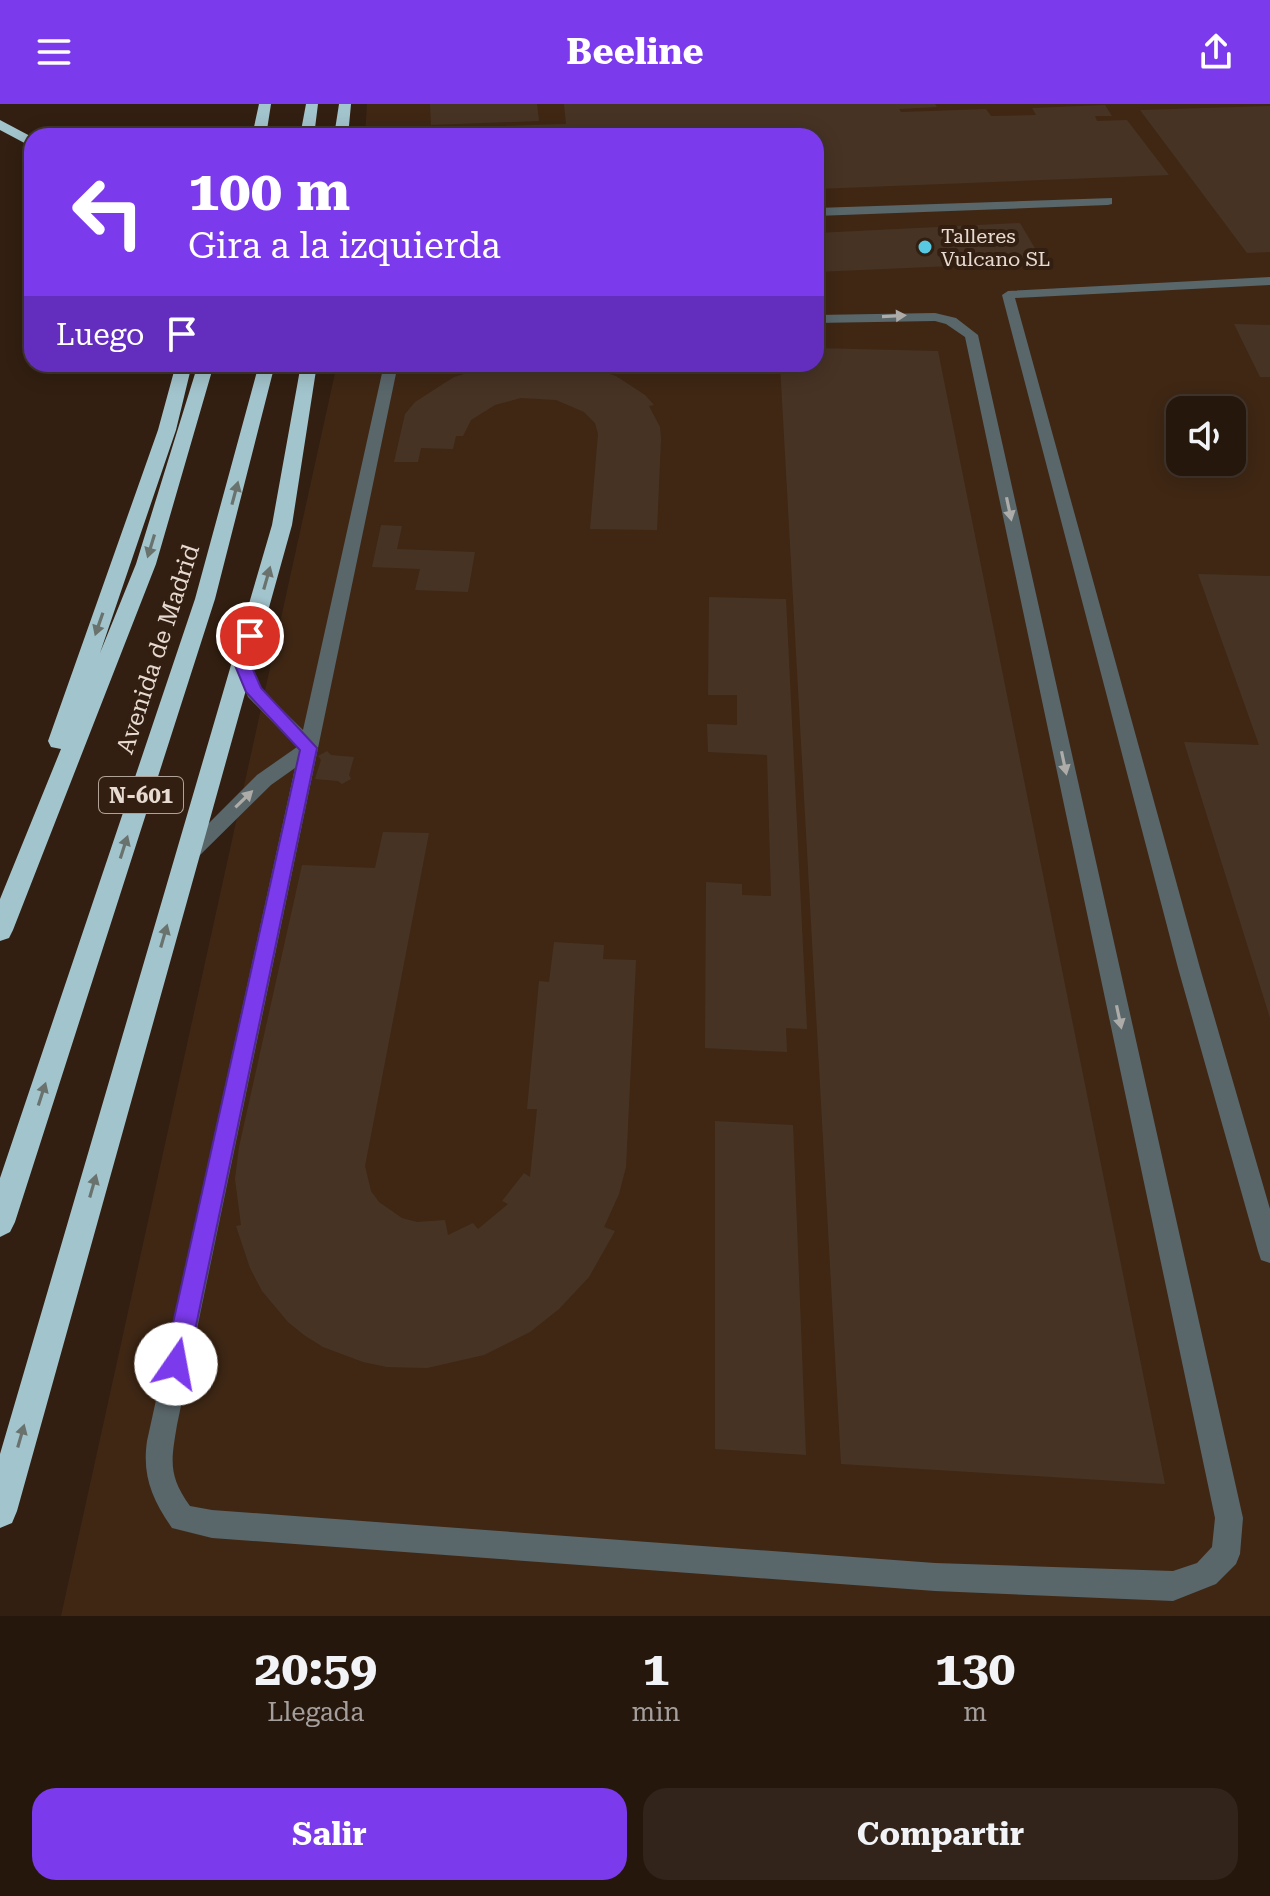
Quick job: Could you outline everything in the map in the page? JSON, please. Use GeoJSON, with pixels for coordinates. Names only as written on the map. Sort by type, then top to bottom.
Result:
{"type":"FeatureCollection","features":[{"type":"Feature","properties":{"kind":"highway"},"geometry":{"type":"LineString","coordinates":[[260,128],[265,104]]}},
{"type":"Feature","properties":{"kind":"highway"},"geometry":{"type":"LineString","coordinates":[[308,128],[312,104]]}},
{"type":"Feature","properties":{"kind":"highway"},"geometry":{"type":"LineString","coordinates":[[342,128],[345,104]]}},
{"type":"Feature","properties":{"kind":"highway"},"geometry":{"type":"LineString","coordinates":[[0,124],[24,138]]}},
{"type":"Feature","properties":{"kind":"highway"},"geometry":{"type":"LineString","coordinates":[[0,914],[167,430],[182,372]]}},
{"type":"Feature","properties":{"kind":"highway","name":"Avenida de Madrid"},"geometry":{"type":"LineString","coordinates":[[0,930],[146,564],[204,372]]}},
{"type":"Feature","properties":{"kind":"highway","name":"Avenida de Madrid"},"geometry":{"type":"LineString","coordinates":[[0,1222],[205,599],[265,372]]}},
{"type":"Feature","properties":{"kind":"highway"},"geometry":{"type":"LineString","coordinates":[[0,1511],[282,525],[308,372]]}},
{"type":"Feature","properties":{"kind":"lane"},"geometry":{"type":"LineString","coordinates":[[824,212],[1108,201]]}},
{"type":"Feature","properties":{"kind":"lane"},"geometry":{"type":"LineString","coordinates":[[1270,281],[1008,295],[1189,968],[1270,1251]]}},
{"type":"Feature","properties":{"kind":"lane"},"geometry":{"type":"LineString","coordinates":[[389,372],[158,1455],[156,1470],[164,1493],[182,1518],[212,1524],[935,1577],[1173,1586],[1206,1574],[1226,1554],[1229,1518],[971,335],[951,321],[935,317],[824,319]]}},
{"type":"Feature","properties":{"kind":"lane"},"geometry":{"type":"LineString","coordinates":[[242,663],[254,692],[309,748]]}},
{"type":"Feature","properties":{"kind":"lane"},"geometry":{"type":"LineString","coordinates":[[188,854],[264,780],[309,748]]}},
{"type":"Feature","properties":{"kind":"shaded area"},"geometry":{"type":"Polygon","coordinates":[[[367,104],[1270,104],[1270,1616],[61,1616],[335,372],[824,372],[824,128],[366,128],[367,104]]]}},
{"type":"Feature","properties":{"kind":"building"},"geometry":{"type":"Polygon","coordinates":[[[430,104],[537,104],[539,121],[431,125],[430,104]]]}},
{"type":"Feature","properties":{"kind":"building"},"geometry":{"type":"Polygon","coordinates":[[[564,104],[935,104],[937,107],[899,109],[901,112],[986,109],[991,116],[1036,115],[1032,108],[1105,105],[1112,116],[1095,116],[1097,121],[1127,120],[1169,175],[824,189],[824,128],[440,128],[566,124],[564,104]]]}},
{"type":"Feature","properties":{"kind":"building"},"geometry":{"type":"Polygon","coordinates":[[[1270,106],[1270,252],[1247,253],[1140,110],[1270,106]]]}},
{"type":"Feature","properties":{"kind":"building","name":"Talleres Vulcano SL"},"geometry":{"type":"Polygon","coordinates":[[[1020,223],[1043,262],[824,272],[824,233],[1020,223]]]}},
{"type":"Feature","properties":{"kind":"building"},"geometry":{"type":"Polygon","coordinates":[[[1234,324],[1270,325],[1270,377],[1260,377],[1234,324]]]}},
{"type":"Feature","properties":{"kind":"building"},"geometry":{"type":"Polygon","coordinates":[[[824,348],[938,351],[1165,1484],[841,1464],[780,372],[824,372],[824,348]]]}},
{"type":"Feature","properties":{"kind":"building"},"geometry":{"type":"Polygon","coordinates":[[[471,372],[604,372],[616,376],[645,395],[654,405],[649,406],[660,427],[657,530],[590,529],[598,434],[595,423],[584,412],[556,400],[521,398],[495,405],[471,420],[463,436],[456,436],[453,449],[421,448],[418,462],[394,462],[405,414],[415,402],[454,377],[471,372]]]}},
{"type":"Feature","properties":{"kind":"building"},"geometry":{"type":"Polygon","coordinates":[[[381,525],[402,526],[397,549],[475,552],[468,592],[415,590],[420,569],[372,567],[381,525]]]}},
{"type":"Feature","properties":{"kind":"building"},"geometry":{"type":"Polygon","coordinates":[[[1198,574],[1270,576],[1270,1018],[1184,742],[1259,745],[1198,574]]]}},
{"type":"Feature","properties":{"kind":"building"},"geometry":{"type":"Polygon","coordinates":[[[709,597],[786,599],[807,1029],[786,1028],[787,1052],[705,1048],[706,882],[742,884],[742,895],[771,896],[767,755],[708,752],[707,724],[737,725],[737,695],[708,695],[709,597]]]}},
{"type":"Feature","properties":{"kind":"building"},"geometry":{"type":"Polygon","coordinates":[[[327,751],[331,755],[354,757],[349,775],[351,779],[342,784],[315,779],[321,760],[318,756],[327,751]]]}},
{"type":"Feature","properties":{"kind":"building"},"geometry":{"type":"Polygon","coordinates":[[[383,832],[429,833],[365,1166],[371,1191],[379,1202],[402,1218],[417,1222],[445,1220],[448,1235],[473,1223],[478,1229],[508,1204],[502,1201],[524,1173],[530,1177],[537,1109],[527,1109],[539,981],[549,982],[554,942],[604,945],[603,959],[636,960],[626,1167],[619,1194],[604,1227],[615,1231],[589,1277],[559,1309],[530,1332],[484,1355],[427,1368],[387,1367],[363,1362],[323,1347],[304,1335],[288,1322],[262,1291],[250,1268],[236,1226],[241,1225],[235,1179],[239,1147],[302,865],[375,868],[383,832]]]}},
{"type":"Feature","properties":{"kind":"building"},"geometry":{"type":"Polygon","coordinates":[[[715,1121],[793,1125],[806,1455],[715,1449],[715,1121]]]}},
{"type":"Feature","properties":{"kind":"place","name":"Talleres Vulcano SL"},"geometry":{"type":"Point","coordinates":[925,247]}},
{"type":"Feature","properties":{"kind":"route"},"geometry":{"type":"LineString","coordinates":[[176,1364],[309,748],[254,692],[242,663],[250,636]]}}]}
